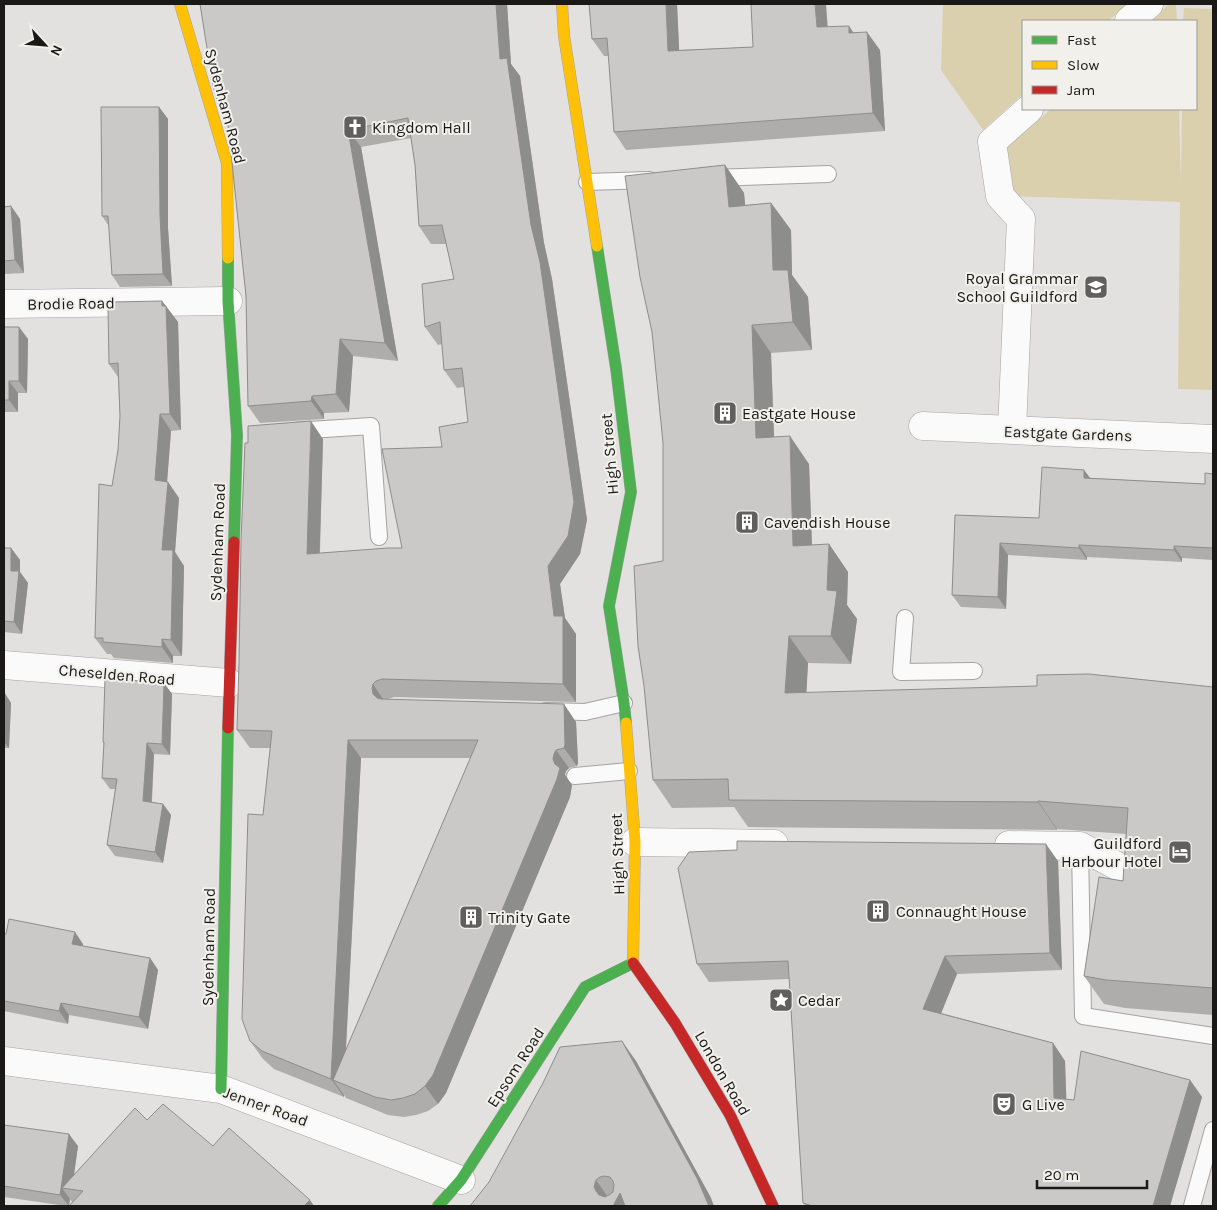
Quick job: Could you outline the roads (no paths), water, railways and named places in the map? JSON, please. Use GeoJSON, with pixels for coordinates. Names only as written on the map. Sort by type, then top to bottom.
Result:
{"type":"FeatureCollection","features":[{"type":"Feature","properties":{"kind":"main road","name":"Sydenham Road"},"geometry":{"type":"LineString","coordinates":[[180,4],[228,163],[228,301],[237,435],[229,684],[221,1089]]}},
{"type":"Feature","properties":{"kind":"main road","name":"High Street"},"geometry":{"type":"LineString","coordinates":[[562,4],[564,36],[616,368],[631,492],[609,606],[624,704],[635,842],[633,963]]}},
{"type":"Feature","properties":{"kind":"main road","name":"Epsom Road"},"geometry":{"type":"LineString","coordinates":[[438,1206],[461,1180],[585,987],[633,963]]}},
{"type":"Feature","properties":{"kind":"main road","name":"London Road"},"geometry":{"type":"LineString","coordinates":[[633,963],[675,1023],[730,1115],[773,1206]]}},
{"type":"Feature","properties":{"kind":"street"},"geometry":{"type":"LineString","coordinates":[[1130,20],[1148,4]]}},
{"type":"Feature","properties":{"kind":"street"},"geometry":{"type":"LineString","coordinates":[[1012,430],[1022,219],[1000,196],[992,142],[1028,110]]}},
{"type":"Feature","properties":{"kind":"street","name":"Brodie Road"},"geometry":{"type":"LineString","coordinates":[[4,304],[228,301]]}},
{"type":"Feature","properties":{"kind":"street","name":"Eastgate Gardens"},"geometry":{"type":"LineString","coordinates":[[923,426],[1213,439]]}},
{"type":"Feature","properties":{"kind":"street","name":"Cheselden Road"},"geometry":{"type":"LineString","coordinates":[[4,665],[229,684]]}},
{"type":"Feature","properties":{"kind":"street"},"geometry":{"type":"LineString","coordinates":[[635,842],[795,844]]}},
{"type":"Feature","properties":{"kind":"street"},"geometry":{"type":"LineString","coordinates":[[982,845],[1080,846],[1120,868]]}},
{"type":"Feature","properties":{"kind":"street","name":"Jenner Road"},"geometry":{"type":"LineString","coordinates":[[4,1061],[221,1089],[461,1180]]}},
{"type":"Feature","properties":{"kind":"lane"},"geometry":{"type":"LineString","coordinates":[[698,179],[828,174]]}},
{"type":"Feature","properties":{"kind":"lane"},"geometry":{"type":"LineString","coordinates":[[587,182],[669,180]]}},
{"type":"Feature","properties":{"kind":"lane"},"geometry":{"type":"LineString","coordinates":[[275,432],[371,426],[379,537]]}},
{"type":"Feature","properties":{"kind":"lane"},"geometry":{"type":"LineString","coordinates":[[237,435],[256,434]]}},
{"type":"Feature","properties":{"kind":"lane"},"geometry":{"type":"LineString","coordinates":[[905,618],[901,672],[974,671]]}},
{"type":"Feature","properties":{"kind":"lane"},"geometry":{"type":"LineString","coordinates":[[528,710],[585,712],[624,704]]}},
{"type":"Feature","properties":{"kind":"lane"},"geometry":{"type":"LineString","coordinates":[[575,776],[629,771]]}},
{"type":"Feature","properties":{"kind":"lane"},"geometry":{"type":"LineString","coordinates":[[1080,846],[1083,1016],[1213,1036]]}},
{"type":"Feature","properties":{"kind":"lane"},"geometry":{"type":"LineString","coordinates":[[1192,1206],[1213,1130]]}},
{"type":"Feature","properties":{"kind":"place","name":"Kingdom Hall"},"geometry":{"type":"Point","coordinates":[355,127]}},
{"type":"Feature","properties":{"kind":"place","name":"Royal Grammar School Guildford"},"geometry":{"type":"Point","coordinates":[1096,287]}},
{"type":"Feature","properties":{"kind":"place","name":"Eastgate House"},"geometry":{"type":"Point","coordinates":[725,413]}},
{"type":"Feature","properties":{"kind":"place","name":"Cavendish House"},"geometry":{"type":"Point","coordinates":[747,522]}},
{"type":"Feature","properties":{"kind":"place","name":"Guildford Harbour Hotel"},"geometry":{"type":"Point","coordinates":[1180,852]}},
{"type":"Feature","properties":{"kind":"place","name":"Connaught House"},"geometry":{"type":"Point","coordinates":[878,911]}},
{"type":"Feature","properties":{"kind":"place","name":"Trinity Gate"},"geometry":{"type":"Point","coordinates":[471,917]}},
{"type":"Feature","properties":{"kind":"place","name":"Cedar"},"geometry":{"type":"Point","coordinates":[781,1000]}},
{"type":"Feature","properties":{"kind":"place","name":"G Live"},"geometry":{"type":"Point","coordinates":[1004,1104]}}]}
